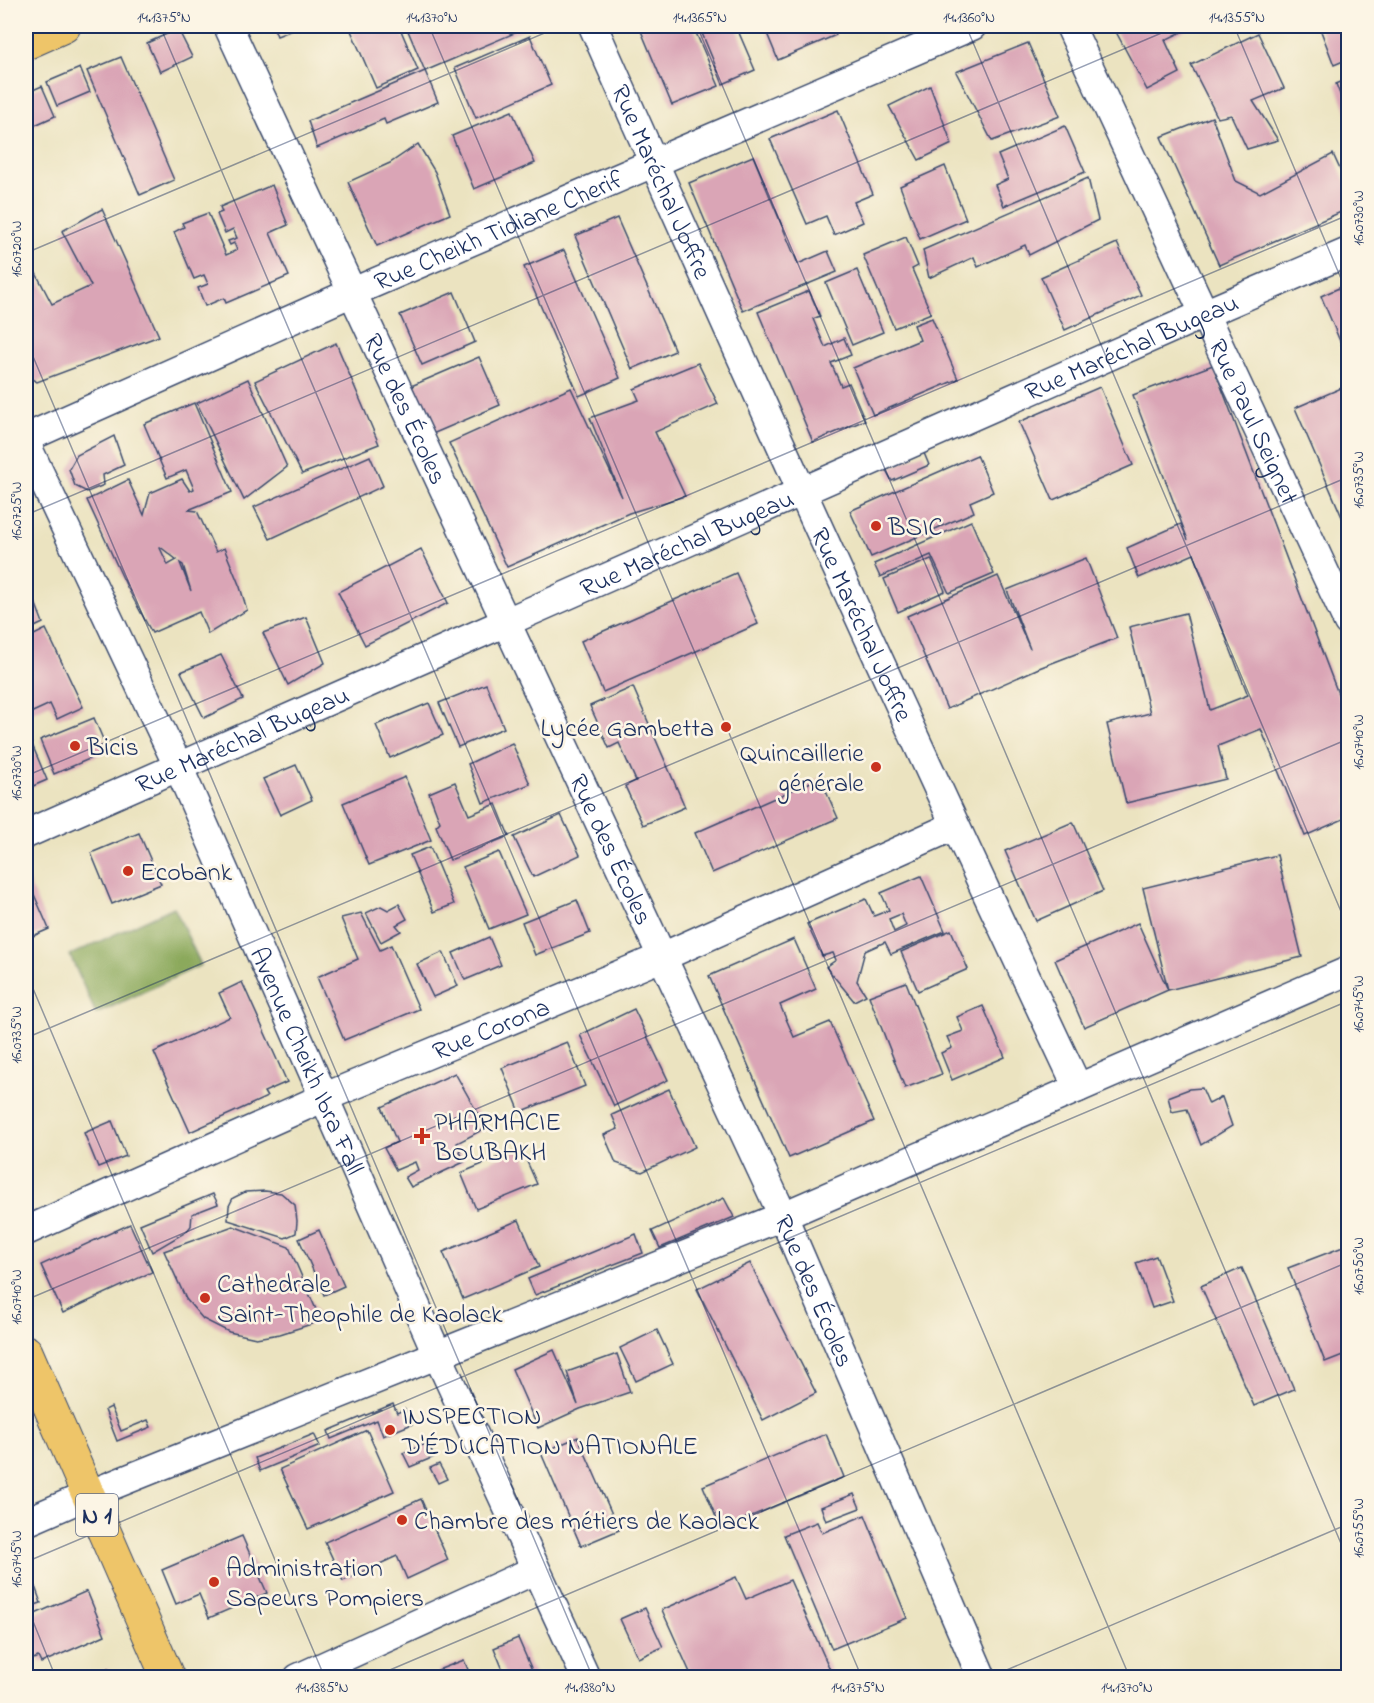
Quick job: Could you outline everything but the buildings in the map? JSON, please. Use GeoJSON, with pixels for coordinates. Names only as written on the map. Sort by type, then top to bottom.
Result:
{"type":"FeatureCollection","features":[{"type":"Feature","properties":{"kind":"highway"},"geometry":{"type":"LineString","coordinates":[[26,43],[64,26]]}},
{"type":"Feature","properties":{"kind":"highway","name":"N 1"},"geometry":{"type":"LineString","coordinates":[[26,1352],[168,1677]]}},
{"type":"Feature","properties":{"kind":"street","name":"Rue des Écoles"},"geometry":{"type":"LineString","coordinates":[[228,26],[783,1216],[982,1677]]}},
{"type":"Feature","properties":{"kind":"street","name":"Rue Maréchal Joffre"},"geometry":{"type":"LineString","coordinates":[[593,26],[954,826],[1078,1088]]}},
{"type":"Feature","properties":{"kind":"street","name":"Rue Cheikh Tidiane Cherif"},"geometry":{"type":"LineString","coordinates":[[26,438],[353,292],[972,26]]}},
{"type":"Feature","properties":{"kind":"street","name":"Rue Paul Seignet"},"geometry":{"type":"LineString","coordinates":[[1070,26],[1204,314],[1339,576],[1348,622]]}},
{"type":"Feature","properties":{"kind":"street","name":"Rue Maréchal Bugeau"},"geometry":{"type":"LineString","coordinates":[[26,834],[1348,252]]}},
{"type":"Feature","properties":{"kind":"street","name":"Avenue Cheikh Ibra Fall"},"geometry":{"type":"LineString","coordinates":[[26,444],[177,766],[438,1356],[586,1677]]}},
{"type":"Feature","properties":{"kind":"street","name":"Rue Corona"},"geometry":{"type":"LineString","coordinates":[[26,1231],[325,1097],[662,957],[954,826]]}},
{"type":"Feature","properties":{"kind":"street"},"geometry":{"type":"LineString","coordinates":[[26,1522],[783,1216],[1348,971]]}},
{"type":"Feature","properties":{"kind":"street"},"geometry":{"type":"LineString","coordinates":[[298,1677],[535,1570]]}},
{"type":"Feature","properties":{"kind":"green space"},"geometry":{"type":"Polygon","coordinates":[[[174,907],[201,965],[96,1014],[70,955],[174,907]]]}},
{"type":"Feature","properties":{"kind":"place","name":"BSIC"},"geometry":{"type":"Point","coordinates":[876,526]}},
{"type":"Feature","properties":{"kind":"place","name":"Lycée Gambetta"},"geometry":{"type":"Point","coordinates":[726,727]}},
{"type":"Feature","properties":{"kind":"place","name":"Bicis"},"geometry":{"type":"Point","coordinates":[75,746]}},
{"type":"Feature","properties":{"kind":"place","name":"Quincaillerie générale"},"geometry":{"type":"Point","coordinates":[876,767]}},
{"type":"Feature","properties":{"kind":"place","name":"Ecobank"},"geometry":{"type":"Point","coordinates":[128,871]}},
{"type":"Feature","properties":{"kind":"place","name":"PHARMACIE BOUBAKH"},"geometry":{"type":"Point","coordinates":[422,1136]}},
{"type":"Feature","properties":{"kind":"place","name":"Cathedrale Saint-Theophile de Kaolack"},"geometry":{"type":"Point","coordinates":[205,1298]}},
{"type":"Feature","properties":{"kind":"place","name":"INSPECTION D'ÉDUCATION NATIONALE"},"geometry":{"type":"Point","coordinates":[390,1430]}},
{"type":"Feature","properties":{"kind":"place","name":"Chambre des métiers de Kaolack"},"geometry":{"type":"Point","coordinates":[402,1520]}},
{"type":"Feature","properties":{"kind":"place","name":"Administration Sapeurs Pompiers"},"geometry":{"type":"Point","coordinates":[214,1582]}}]}
